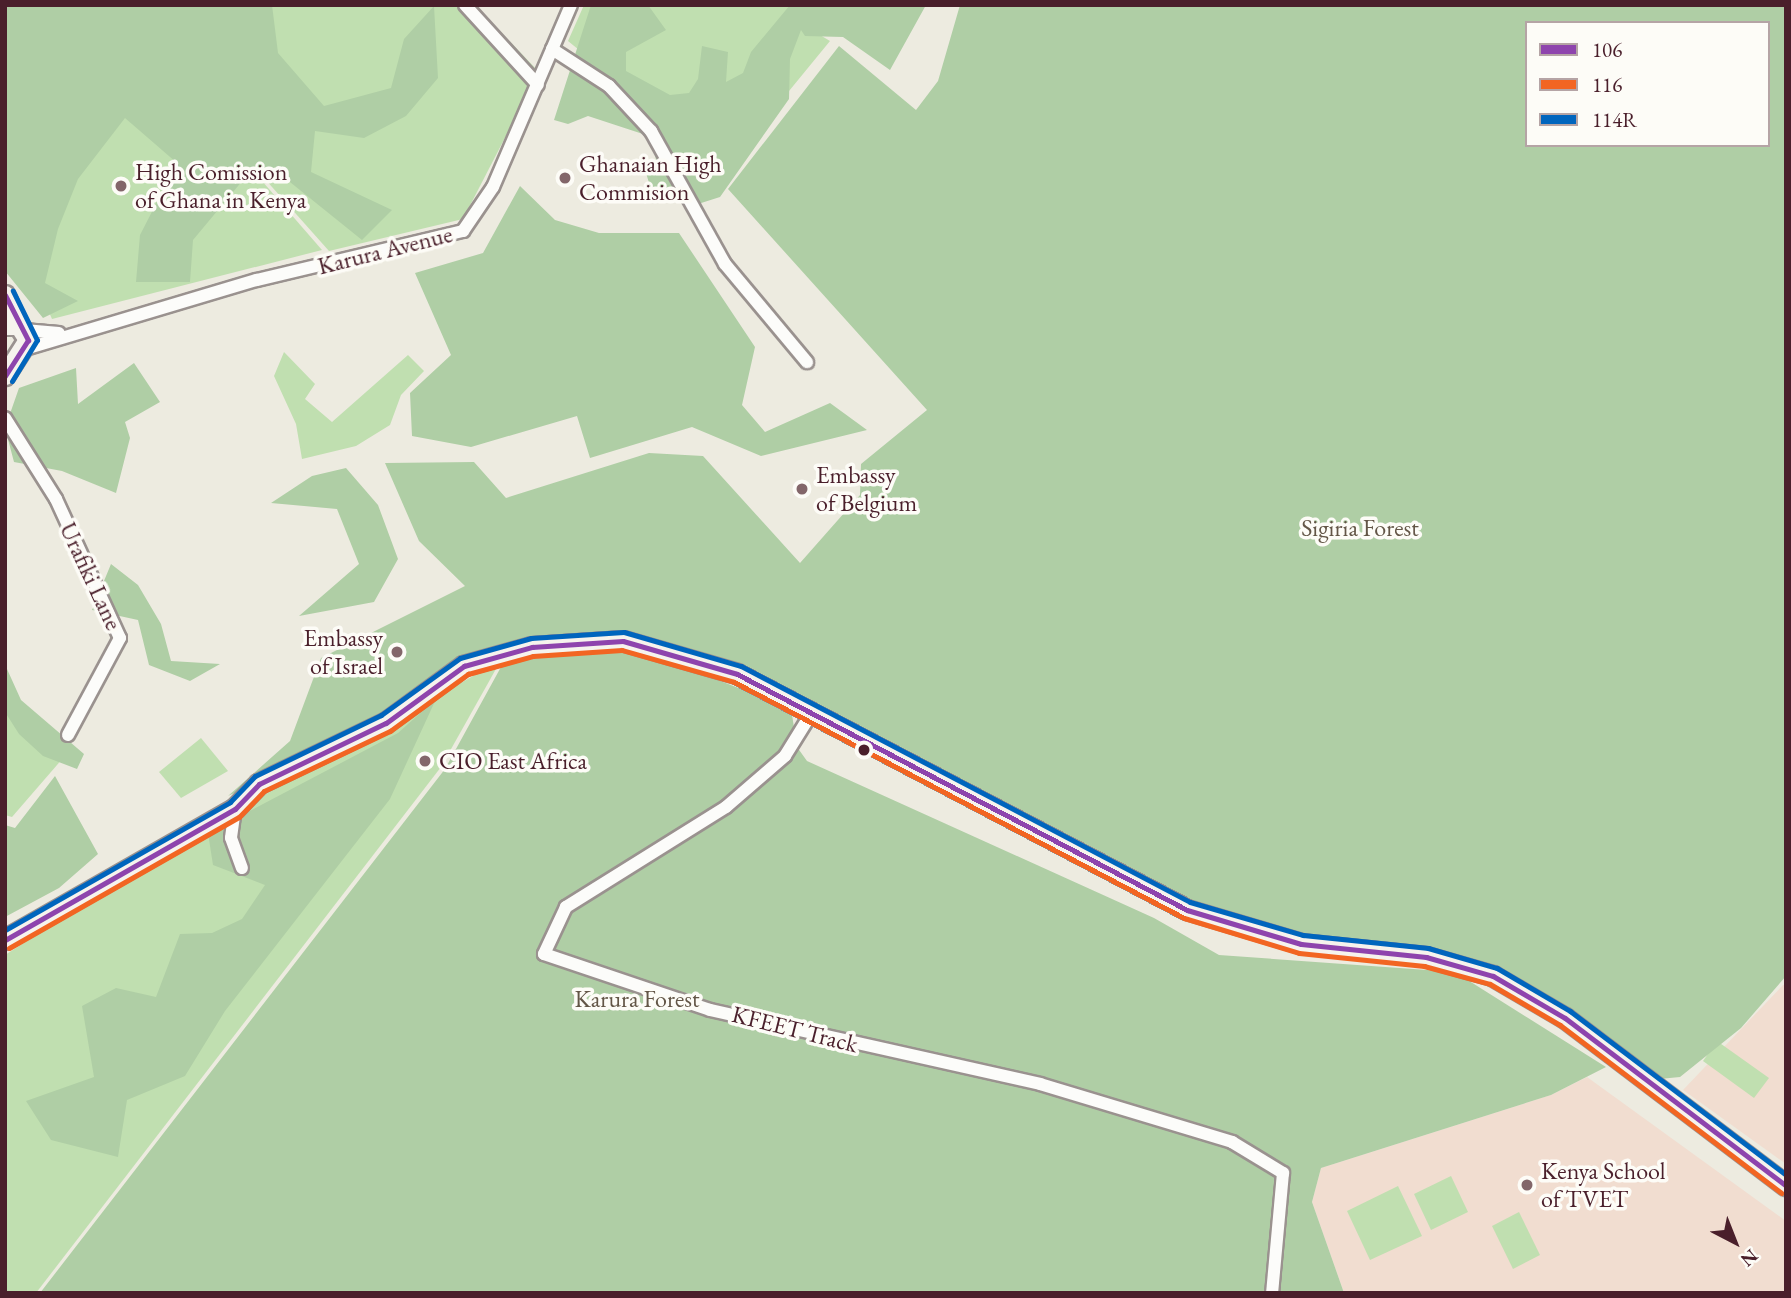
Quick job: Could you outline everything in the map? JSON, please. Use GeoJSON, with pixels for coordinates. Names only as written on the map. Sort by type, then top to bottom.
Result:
{"type":"FeatureCollection","features":[{"type":"Feature","properties":{"kind":"main road"},"geometry":{"type":"LineString","coordinates":[[5,295],[16,327],[16,354],[5,376]]}},
{"type":"Feature","properties":{"kind":"main road"},"geometry":{"type":"LineString","coordinates":[[5,940],[236,809],[259,784],[386,723],[464,666],[532,647],[622,641],[737,674],[1186,910],[1301,944],[1476,968],[1520,989],[1604,1048],[1786,1186]]}},
{"type":"Feature","properties":{"kind":"main road"},"geometry":{"type":"LineString","coordinates":[[1604,1048],[1786,1194]]}},
{"type":"Feature","properties":{"kind":"street"},"geometry":{"type":"LineString","coordinates":[[465,5],[538,85]]}},
{"type":"Feature","properties":{"kind":"street","name":"Karura Avenue"},"geometry":{"type":"LineString","coordinates":[[16,354],[64,333],[463,231],[493,187],[571,5]]}},
{"type":"Feature","properties":{"kind":"street"},"geometry":{"type":"LineString","coordinates":[[552,49],[609,86],[651,131],[720,256],[807,362]]}},
{"type":"Feature","properties":{"kind":"street","name":"Karura Avenue"},"geometry":{"type":"LineString","coordinates":[[16,327],[64,333]]}},
{"type":"Feature","properties":{"kind":"street","name":"Urafiki Lane"},"geometry":{"type":"LineString","coordinates":[[5,418],[56,499],[120,638],[68,735]]}},
{"type":"Feature","properties":{"kind":"street","name":"KFEET Track"},"geometry":{"type":"LineString","coordinates":[[811,714],[785,756],[726,807],[566,907],[544,954],[710,1010],[1040,1084],[1232,1142],[1283,1173],[1272,1293]]}},
{"type":"Feature","properties":{"kind":"street"},"geometry":{"type":"LineString","coordinates":[[236,809],[231,838],[242,868]]}},
{"type":"Feature","properties":{"kind":"shaded area"},"geometry":{"type":"Polygon","coordinates":[[[1783,985],[1786,985],[1786,1164],[1683,1090],[1783,985]]]}},
{"type":"Feature","properties":{"kind":"shaded area","name":"Kenya School of TVET"},"geometry":{"type":"Polygon","coordinates":[[[1587,1077],[1786,1221],[1786,1293],[1344,1293],[1312,1202],[1321,1168],[1551,1095],[1587,1077]]]}},
{"type":"Feature","properties":{"kind":"green space"},"geometry":{"type":"Polygon","coordinates":[[[5,5],[272,5],[278,53],[324,106],[391,88],[404,39],[434,6],[438,78],[406,116],[364,138],[315,131],[311,172],[392,210],[362,240],[280,174],[248,174],[193,240],[190,282],[136,282],[140,235],[177,163],[125,118],[78,179],[58,229],[45,283],[78,301],[43,318],[5,271],[5,5]]]}},
{"type":"Feature","properties":{"kind":"green space"},"geometry":{"type":"Polygon","coordinates":[[[181,5],[475,5],[539,72],[463,219],[329,251],[145,44],[181,5]]]}},
{"type":"Feature","properties":{"kind":"green space"},"geometry":{"type":"Polygon","coordinates":[[[584,5],[814,5],[815,32],[830,41],[703,196],[633,94],[568,41],[584,5]]]}},
{"type":"Feature","properties":{"kind":"green space"},"geometry":{"type":"Polygon","coordinates":[[[591,5],[648,5],[666,30],[626,52],[626,71],[670,95],[689,93],[698,79],[702,46],[728,52],[726,82],[743,73],[751,52],[790,5],[926,5],[890,70],[843,37],[805,36],[801,30],[790,59],[789,99],[720,197],[698,204],[653,196],[643,163],[656,160],[652,137],[588,116],[568,124],[554,120],[591,5]]]}},
{"type":"Feature","properties":{"kind":"green space","name":"Sigiria Forest"},"geometry":{"type":"Polygon","coordinates":[[[960,5],[1786,5],[1786,976],[1741,1028],[1680,1077],[1639,1081],[1466,963],[1292,942],[1184,911],[793,706],[714,669],[624,644],[791,708],[797,747],[807,761],[1154,918],[1219,955],[1455,972],[1606,1067],[1551,1095],[1321,1168],[1312,1202],[1344,1293],[40,1293],[445,769],[507,656],[614,645],[527,645],[436,681],[364,732],[228,796],[290,741],[321,658],[465,586],[419,541],[385,463],[474,462],[506,498],[649,453],[703,456],[800,563],[860,495],[861,464],[927,410],[728,189],[839,46],[916,110],[938,81],[960,5]]]}},
{"type":"Feature","properties":{"kind":"green space"},"geometry":{"type":"Polygon","coordinates":[[[144,45],[322,250],[52,319],[5,211],[5,106],[144,45]]]}},
{"type":"Feature","properties":{"kind":"green space"},"geometry":{"type":"Polygon","coordinates":[[[520,186],[555,220],[599,233],[679,233],[755,347],[742,405],[765,432],[830,403],[867,430],[761,456],[692,427],[590,458],[577,416],[471,447],[412,436],[410,393],[451,355],[415,273],[483,253],[520,186]]]}},
{"type":"Feature","properties":{"kind":"green space"},"geometry":{"type":"Polygon","coordinates":[[[284,352],[315,384],[305,399],[332,422],[408,355],[424,371],[401,395],[390,425],[356,446],[302,459],[296,424],[274,376],[284,352]]]}},
{"type":"Feature","properties":{"kind":"green space"},"geometry":{"type":"Polygon","coordinates":[[[134,363],[160,402],[125,422],[130,438],[116,493],[62,471],[14,462],[5,428],[19,388],[76,368],[78,404],[134,363]]]}},
{"type":"Feature","properties":{"kind":"green space"},"geometry":{"type":"Polygon","coordinates":[[[346,468],[378,505],[398,559],[374,602],[299,616],[359,564],[337,509],[271,503],[312,476],[346,468]]]}},
{"type":"Feature","properties":{"kind":"green space"},"geometry":{"type":"Polygon","coordinates":[[[111,564],[138,585],[161,624],[171,661],[220,664],[190,681],[149,665],[138,620],[92,610],[111,564]]]}},
{"type":"Feature","properties":{"kind":"green space"},"geometry":{"type":"Polygon","coordinates":[[[501,660],[441,767],[36,1293],[5,1293],[5,955],[187,839],[501,660]]]}},
{"type":"Feature","properties":{"kind":"green space"},"geometry":{"type":"Polygon","coordinates":[[[7,669],[21,700],[84,754],[77,769],[43,756],[19,734],[5,712],[7,669]]]}},
{"type":"Feature","properties":{"kind":"green space"},"geometry":{"type":"Polygon","coordinates":[[[5,685],[70,750],[12,817],[5,815],[5,685]]]}},
{"type":"Feature","properties":{"kind":"green space"},"geometry":{"type":"Polygon","coordinates":[[[436,699],[390,799],[225,1011],[185,1076],[127,1100],[118,1157],[51,1140],[26,1101],[94,1077],[82,1006],[116,988],[156,997],[180,934],[212,933],[242,919],[265,885],[213,865],[208,833],[398,733],[436,699]]]}},
{"type":"Feature","properties":{"kind":"green space"},"geometry":{"type":"Polygon","coordinates":[[[201,738],[228,771],[181,798],[159,772],[201,738]]]}},
{"type":"Feature","properties":{"kind":"green space"},"geometry":{"type":"Polygon","coordinates":[[[55,776],[98,854],[59,888],[5,917],[5,825],[15,828],[55,776]]]}},
{"type":"Feature","properties":{"kind":"green space"},"geometry":{"type":"Polygon","coordinates":[[[1717,1041],[1769,1078],[1754,1098],[1703,1061],[1717,1041]]]}},
{"type":"Feature","properties":{"kind":"green space"},"geometry":{"type":"Polygon","coordinates":[[[1451,1176],[1468,1212],[1431,1230],[1414,1194],[1451,1176]]]}},
{"type":"Feature","properties":{"kind":"green space"},"geometry":{"type":"Polygon","coordinates":[[[1398,1186],[1422,1236],[1370,1260],[1347,1211],[1398,1186]]]}},
{"type":"Feature","properties":{"kind":"green space"},"geometry":{"type":"Polygon","coordinates":[[[1519,1212],[1540,1255],[1513,1269],[1492,1226],[1519,1212]]]}},
{"type":"Feature","properties":{"kind":"transit line","name":"114R"},"geometry":{"type":"LineString","coordinates":[[12,381],[37,340],[13,291]]}},
{"type":"Feature","properties":{"kind":"transit line","name":"106"},"geometry":{"type":"LineString","coordinates":[[5,295],[28,340],[5,376]]}},
{"type":"Feature","properties":{"kind":"transit line","name":"114R"},"geometry":{"type":"LineString","coordinates":[[5,930],[230,802],[255,776],[381,715],[460,658],[531,638],[624,632],[741,666],[1190,902],[1303,935],[1428,948],[1497,968],[1570,1011],[1786,1175]]}},
{"type":"Feature","properties":{"kind":"transit line","name":"106"},"geometry":{"type":"LineString","coordinates":[[5,940],[235,809],[259,784],[386,723],[464,666],[532,647],[623,641],[737,674],[1187,910],[1301,944],[1426,957],[1493,976],[1565,1018],[1786,1186]]}},
{"type":"Feature","properties":{"kind":"transit line","name":"116"},"geometry":{"type":"LineString","coordinates":[[9,948],[239,817],[264,791],[390,731],[468,674],[533,656],[622,650],[734,682],[1184,918],[1299,953],[1424,966],[1490,984],[1560,1025],[1781,1193]]}},
{"type":"Feature","properties":{"kind":"place","name":"Ghanaian High Commision"},"geometry":{"type":"Point","coordinates":[565,178]}},
{"type":"Feature","properties":{"kind":"place","name":"High Comission of Ghana in Kenya"},"geometry":{"type":"Point","coordinates":[121,186]}},
{"type":"Feature","properties":{"kind":"place","name":"Embassy of Belgium"},"geometry":{"type":"Point","coordinates":[802,489]}},
{"type":"Feature","properties":{"kind":"place","name":"Embassy of Israel"},"geometry":{"type":"Point","coordinates":[397,652]}},
{"type":"Feature","properties":{"kind":"place","name":"CIO East Africa"},"geometry":{"type":"Point","coordinates":[425,761]}},
{"type":"Feature","properties":{"kind":"place","name":"Kenya School of TVET"},"geometry":{"type":"Point","coordinates":[1527,1185]}},
{"type":"Feature","properties":{"kind":"park label","name":"Karura Forest"},"geometry":{"type":"Point","coordinates":[637,999]}}]}
